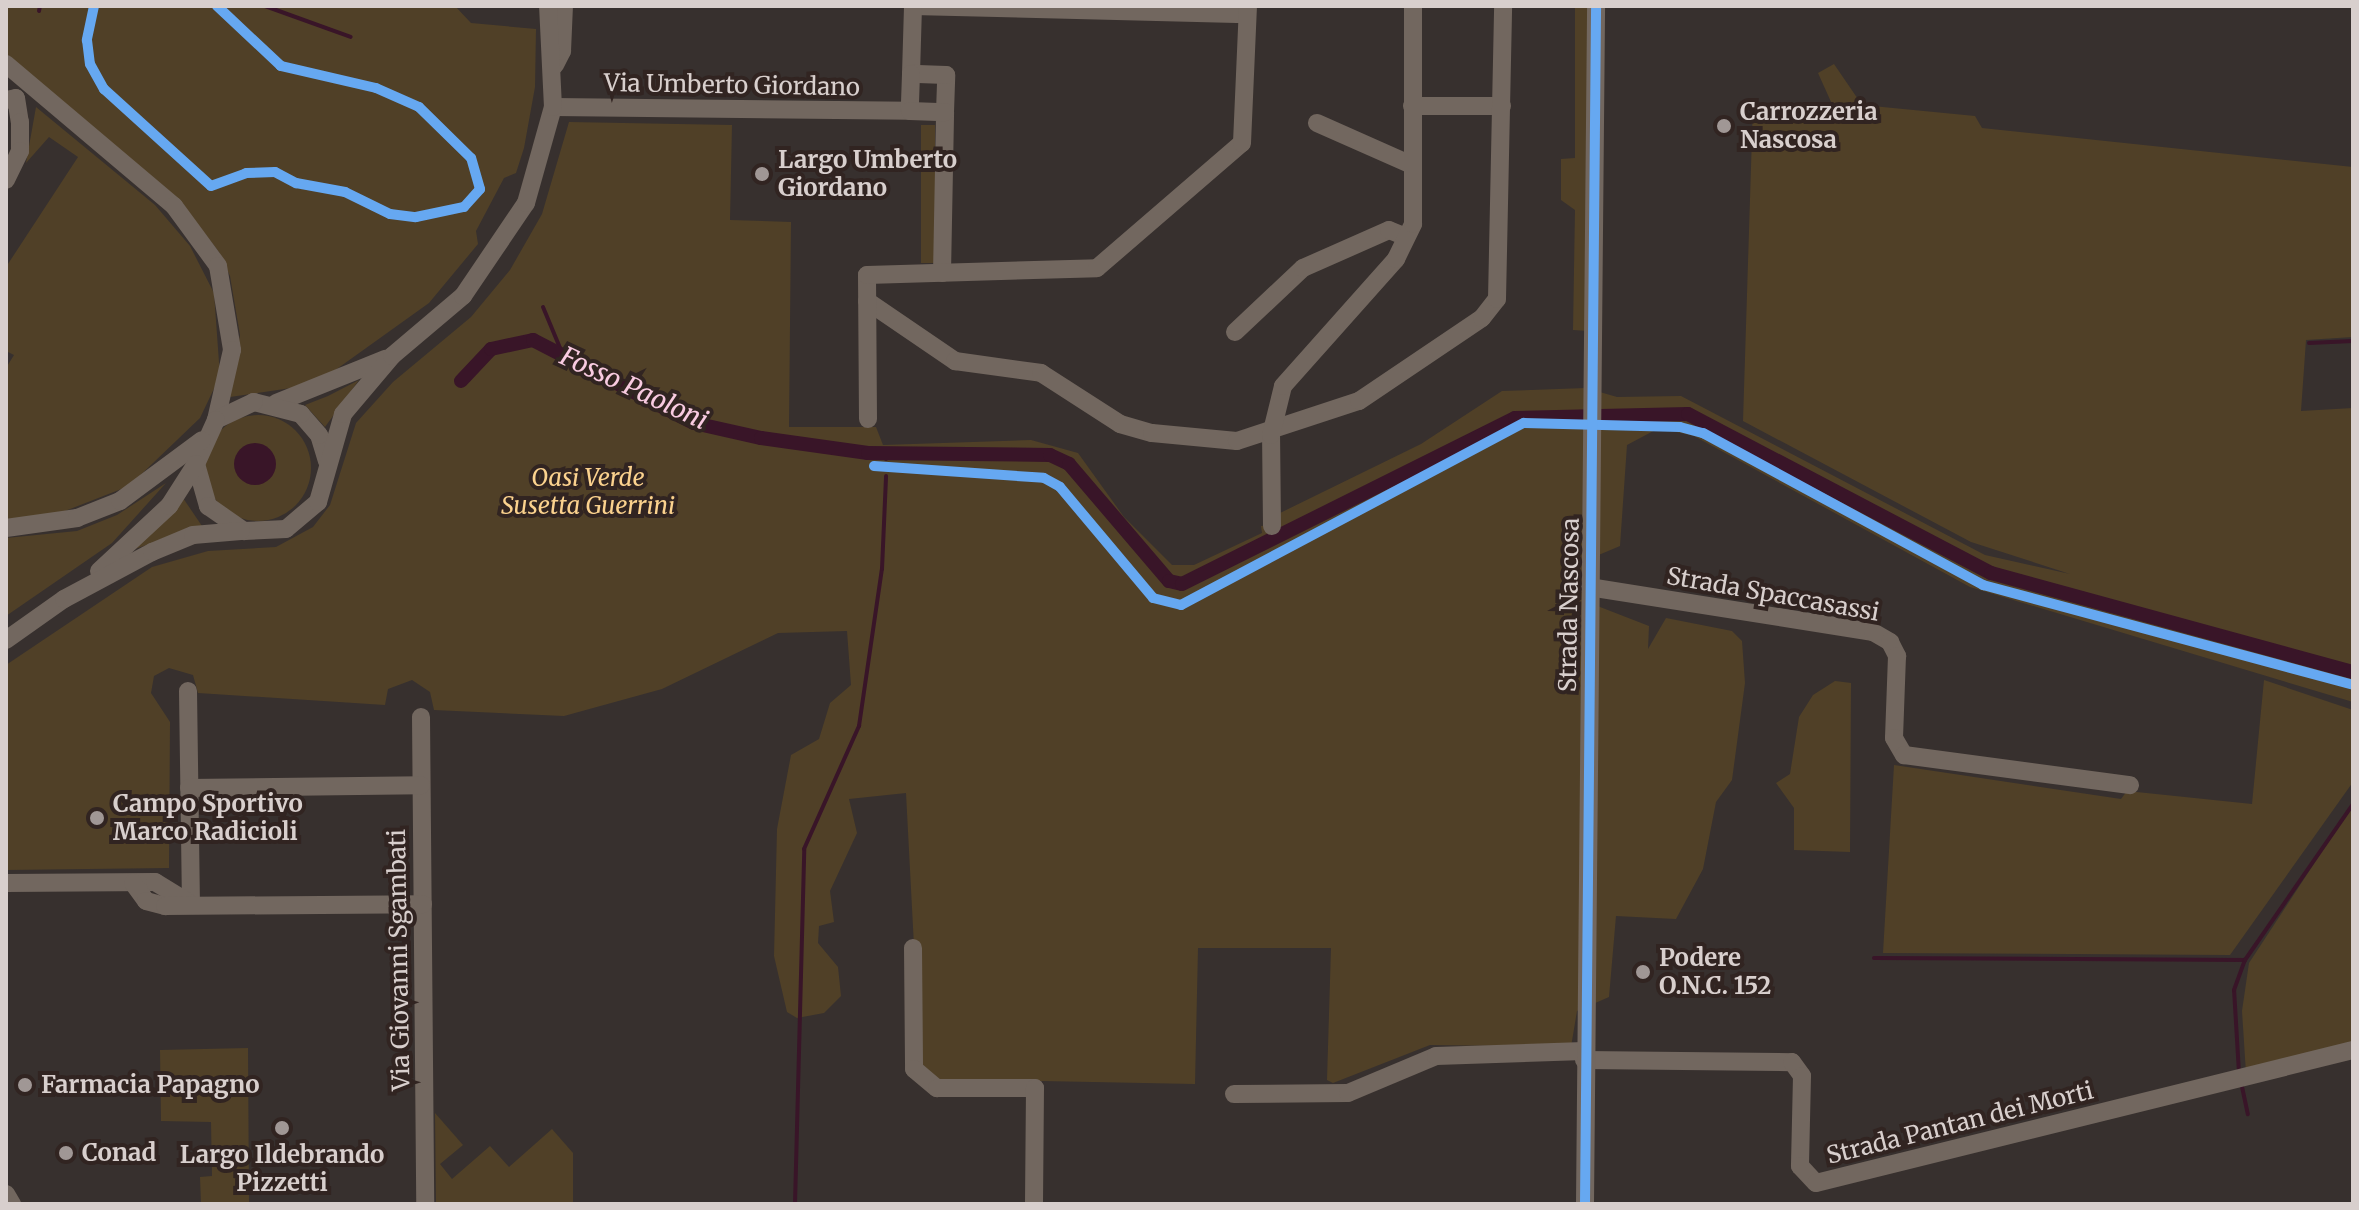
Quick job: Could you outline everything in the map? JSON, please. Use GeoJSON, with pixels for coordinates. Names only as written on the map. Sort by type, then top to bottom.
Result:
{"type":"FeatureCollection","features":[{"type":"Feature","properties":{"kind":"street"},"geometry":{"type":"LineString","coordinates":[[64,599],[184,539],[286,529],[304,518],[318,502],[327,461],[343,414],[392,356],[445,316],[481,275],[526,203],[553,107],[555,65],[548,6]]}},
{"type":"Feature","properties":{"kind":"street"},"geometry":{"type":"LineString","coordinates":[[555,65],[562,51],[564,6]]}},
{"type":"Feature","properties":{"kind":"street"},"geometry":{"type":"LineString","coordinates":[[868,419],[867,275],[1083,272],[1106,262],[1242,143],[1247,10],[913,6],[910,111]]}},
{"type":"Feature","properties":{"kind":"street"},"geometry":{"type":"LineString","coordinates":[[1272,526],[1271,435],[1283,386],[1396,259],[1413,224],[1413,6]]}},
{"type":"Feature","properties":{"kind":"street"},"geometry":{"type":"LineString","coordinates":[[867,301],[955,361],[1041,373],[1120,424],[1237,441],[1271,435],[1387,386],[1482,318],[1497,299],[1503,6]]}},
{"type":"Feature","properties":{"kind":"street","name":"Strada Nascosa"},"geometry":{"type":"LineString","coordinates":[[1585,1204],[1596,6]]}},
{"type":"Feature","properties":{"kind":"street"},"geometry":{"type":"LineString","coordinates":[[6,64],[174,206],[218,266],[232,350],[216,420]]}},
{"type":"Feature","properties":{"kind":"street"},"geometry":{"type":"LineString","coordinates":[[911,74],[946,75],[942,273]]}},
{"type":"Feature","properties":{"kind":"street"},"geometry":{"type":"LineString","coordinates":[[6,180],[20,151],[9,96],[41,93]]}},
{"type":"Feature","properties":{"kind":"street"},"geometry":{"type":"LineString","coordinates":[[1412,106],[1502,106]]}},
{"type":"Feature","properties":{"kind":"street","name":"Via Umberto Giordano"},"geometry":{"type":"LineString","coordinates":[[553,107],[945,112]]}},
{"type":"Feature","properties":{"kind":"street"},"geometry":{"type":"LineString","coordinates":[[1317,123],[1412,165]]}},
{"type":"Feature","properties":{"kind":"street"},"geometry":{"type":"LineString","coordinates":[[1235,332],[1303,268],[1389,230],[1406,237]]}},
{"type":"Feature","properties":{"kind":"street"},"geometry":{"type":"LineString","coordinates":[[6,528],[77,518],[120,501],[202,440],[216,420],[233,408],[276,403],[392,356]]}},
{"type":"Feature","properties":{"kind":"street"},"geometry":{"type":"LineString","coordinates":[[276,403],[311,424],[327,461]]}},
{"type":"Feature","properties":{"kind":"street"},"geometry":{"type":"LineString","coordinates":[[6,640],[64,599],[152,523],[196,464],[202,440]]}},
{"type":"Feature","properties":{"kind":"street"},"geometry":{"type":"LineString","coordinates":[[196,464],[208,506],[244,531]]}},
{"type":"Feature","properties":{"kind":"street","name":"Strada Spaccasassi"},"geometry":{"type":"LineString","coordinates":[[1589,587],[1873,632],[1890,642],[1897,656],[1894,742],[1904,755],[2130,785]]}},
{"type":"Feature","properties":{"kind":"street"},"geometry":{"type":"LineString","coordinates":[[188,691],[191,904]]}},
{"type":"Feature","properties":{"kind":"street","name":"Via Giovanni Sgambati"},"geometry":{"type":"LineString","coordinates":[[421,717],[425,1204]]}},
{"type":"Feature","properties":{"kind":"street"},"geometry":{"type":"LineString","coordinates":[[189,788],[421,785]]}},
{"type":"Feature","properties":{"kind":"street"},"geometry":{"type":"LineString","coordinates":[[6,883],[133,883],[155,904],[423,904]]}},
{"type":"Feature","properties":{"kind":"street"},"geometry":{"type":"LineString","coordinates":[[913,948],[914,1069],[937,1088],[1035,1088],[1034,1204]]}},
{"type":"Feature","properties":{"kind":"street","name":"Strada Pantan dei Morti"},"geometry":{"type":"LineString","coordinates":[[1584,1056],[1792,1062],[1802,1076],[1800,1166],[1816,1183],[2231,1083],[2353,1050]]}},
{"type":"Feature","properties":{"kind":"street"},"geometry":{"type":"LineString","coordinates":[[1234,1094],[1348,1093],[1436,1056],[1584,1056]]}},
{"type":"Feature","properties":{"kind":"street"},"geometry":{"type":"LineString","coordinates":[[6,1194],[12,1204]]}},
{"type":"Feature","properties":{"kind":"green space"},"geometry":{"type":"Polygon","coordinates":[[[6,6],[455,6],[471,23],[536,29],[535,87],[524,148],[516,173],[504,178],[476,231],[478,244],[429,303],[334,371],[291,388],[230,397],[240,335],[230,276],[219,252],[182,204],[6,55],[6,6]]]}},
{"type":"Feature","properties":{"kind":"green space"},"geometry":{"type":"Polygon","coordinates":[[[1575,6],[1593,6],[1589,331],[1573,330],[1575,210],[1561,200],[1561,159],[1575,158],[1575,6]]]}},
{"type":"Feature","properties":{"kind":"green space","name":"Oasi Verde Susetta Guerrini"},"geometry":{"type":"Polygon","coordinates":[[[1834,64],[1862,105],[1975,116],[1982,128],[2353,167],[2353,337],[2306,340],[2301,411],[2353,408],[2353,702],[1970,587],[1694,436],[1659,428],[1627,445],[1620,546],[1582,562],[1582,600],[1649,626],[1648,649],[1666,618],[1732,631],[1742,641],[1745,683],[1732,780],[1716,802],[1703,869],[1676,919],[1616,916],[1609,997],[1577,1011],[1571,1047],[1430,1045],[1333,1083],[1327,1080],[1331,948],[1198,948],[1195,1084],[932,1079],[920,1061],[906,793],[849,799],[857,833],[830,891],[834,922],[819,926],[818,943],[838,967],[841,996],[824,1013],[797,1018],[787,1012],[774,956],[777,829],[791,755],[819,739],[830,703],[851,685],[847,631],[778,633],[662,689],[564,716],[434,710],[430,692],[412,680],[388,689],[385,705],[198,693],[193,675],[169,668],[154,676],[151,693],[170,722],[169,868],[6,870],[6,665],[152,567],[208,551],[276,547],[313,527],[330,505],[356,423],[393,382],[471,317],[510,270],[542,214],[569,122],[732,125],[730,220],[791,222],[789,427],[876,427],[883,445],[1031,440],[1078,453],[1124,517],[1172,565],[1194,565],[1262,533],[1261,526],[1279,524],[1280,513],[1421,444],[1502,391],[1586,388],[1617,397],[1681,396],[1985,555],[2070,574],[1971,542],[1743,421],[1753,104],[1836,113],[1818,73],[1834,64]]]}},
{"type":"Feature","properties":{"kind":"green space"},"geometry":{"type":"Polygon","coordinates":[[[36,107],[155,205],[190,246],[214,293],[220,376],[200,418],[129,486],[42,520],[6,521],[6,368],[14,355],[6,351],[6,267],[78,157],[49,137],[26,163],[36,107]]]}},
{"type":"Feature","properties":{"kind":"green space"},"geometry":{"type":"Polygon","coordinates":[[[921,125],[935,125],[935,263],[921,263],[921,125]]]}},
{"type":"Feature","properties":{"kind":"green space"},"geometry":{"type":"Polygon","coordinates":[[[359,380],[325,427],[305,405],[328,396],[359,380]]]}},
{"type":"Feature","properties":{"kind":"green space"},"geometry":{"type":"Polygon","coordinates":[[[258,415],[278,419],[296,430],[307,448],[311,468],[307,488],[296,506],[278,517],[258,521],[238,517],[220,506],[209,488],[205,468],[209,448],[220,430],[238,419],[258,415]]]}},
{"type":"Feature","properties":{"kind":"green space"},"geometry":{"type":"Polygon","coordinates":[[[166,483],[112,543],[6,616],[6,538],[77,531],[117,515],[166,483]]]}},
{"type":"Feature","properties":{"kind":"green space"},"geometry":{"type":"Polygon","coordinates":[[[183,498],[202,526],[132,550],[183,498]]]}},
{"type":"Feature","properties":{"kind":"green space"},"geometry":{"type":"Polygon","coordinates":[[[2264,680],[2353,710],[2353,782],[2230,955],[1883,953],[1894,765],[2121,799],[2127,791],[2252,804],[2264,680]]]}},
{"type":"Feature","properties":{"kind":"green space"},"geometry":{"type":"Polygon","coordinates":[[[1835,681],[1851,683],[1850,852],[1794,850],[1794,808],[1776,783],[1790,774],[1799,717],[1813,695],[1835,681]]]}},
{"type":"Feature","properties":{"kind":"green space"},"geometry":{"type":"Polygon","coordinates":[[[2353,804],[2353,1042],[2246,1073],[2242,1011],[2249,963],[2353,804]]]}},
{"type":"Feature","properties":{"kind":"green space"},"geometry":{"type":"Polygon","coordinates":[[[248,1048],[249,1204],[201,1204],[200,1177],[212,1176],[211,1122],[161,1121],[160,1050],[248,1048]]]}},
{"type":"Feature","properties":{"kind":"green space"},"geometry":{"type":"Polygon","coordinates":[[[435,1113],[463,1145],[440,1164],[452,1179],[490,1146],[509,1167],[552,1129],[573,1153],[573,1204],[436,1204],[435,1113]]]}},
{"type":"Feature","properties":{"kind":"shaded area"},"geometry":{"type":"Polygon","coordinates":[[[255,443],[270,449],[276,464],[270,479],[255,485],[240,479],[234,464],[240,449],[255,443]]]}},
{"type":"Feature","properties":{"kind":"waterway"},"geometry":{"type":"LineString","coordinates":[[39,11],[40,6]]}},
{"type":"Feature","properties":{"kind":"waterway"},"geometry":{"type":"LineString","coordinates":[[265,6],[351,37]]}},
{"type":"Feature","properties":{"kind":"waterway"},"geometry":{"type":"LineString","coordinates":[[543,307],[563,355]]}},
{"type":"Feature","properties":{"kind":"waterway","name":"Fosso Paoloni"},"geometry":{"type":"LineString","coordinates":[[461,381],[491,349],[533,340],[694,423],[761,438],[868,453],[1050,455],[1069,464],[1169,581],[1182,584],[1515,418],[1688,414],[1991,573],[2353,672]]}},
{"type":"Feature","properties":{"kind":"waterway"},"geometry":{"type":"LineString","coordinates":[[2309,343],[2353,341]]}},
{"type":"Feature","properties":{"kind":"waterway","name":"Fosso Paoloni"},"geometry":{"type":"LineString","coordinates":[[886,454],[886,459]]}},
{"type":"Feature","properties":{"kind":"waterway"},"geometry":{"type":"LineString","coordinates":[[795,1204],[804,849],[859,726],[882,569],[886,476]]}},
{"type":"Feature","properties":{"kind":"waterway"},"geometry":{"type":"LineString","coordinates":[[2239,1073],[2234,990],[2245,960],[2353,804]]}},
{"type":"Feature","properties":{"kind":"waterway"},"geometry":{"type":"LineString","coordinates":[[1874,958],[2245,960]]}},
{"type":"Feature","properties":{"kind":"waterway"},"geometry":{"type":"LineString","coordinates":[[2241,1082],[2248,1114]]}},
{"type":"Feature","properties":{"kind":"cycle path"},"geometry":{"type":"LineString","coordinates":[[94,6],[87,40],[90,64],[104,89],[211,186],[246,173],[275,172],[296,183],[345,192],[390,214],[416,217],[464,207],[480,189],[471,158],[419,107],[376,88],[281,66],[217,6]]}},
{"type":"Feature","properties":{"kind":"cycle path"},"geometry":{"type":"LineString","coordinates":[[1585,1204],[1596,6]]}},
{"type":"Feature","properties":{"kind":"cycle path"},"geometry":{"type":"LineString","coordinates":[[874,466],[1044,478],[1060,487],[1153,598],[1181,605],[1524,423],[1680,427],[1703,433],[1983,585],[2353,685]]}},
{"type":"Feature","properties":{"kind":"place","name":"Carrozzeria Nascosa"},"geometry":{"type":"Point","coordinates":[1724,126]}},
{"type":"Feature","properties":{"kind":"place","name":"Largo Umberto Giordano"},"geometry":{"type":"Point","coordinates":[762,174]}},
{"type":"Feature","properties":{"kind":"place","name":"Campo Sportivo Marco Radicioli"},"geometry":{"type":"Point","coordinates":[97,818]}},
{"type":"Feature","properties":{"kind":"place","name":"Podere O.N.C. 152"},"geometry":{"type":"Point","coordinates":[1643,972]}},
{"type":"Feature","properties":{"kind":"place","name":"Farmacia Papagno"},"geometry":{"type":"Point","coordinates":[25,1085]}},
{"type":"Feature","properties":{"kind":"place","name":"Largo Ildebrando Pizzetti"},"geometry":{"type":"Point","coordinates":[282,1128]}},
{"type":"Feature","properties":{"kind":"place","name":"Conad"},"geometry":{"type":"Point","coordinates":[66,1153]}}]}
